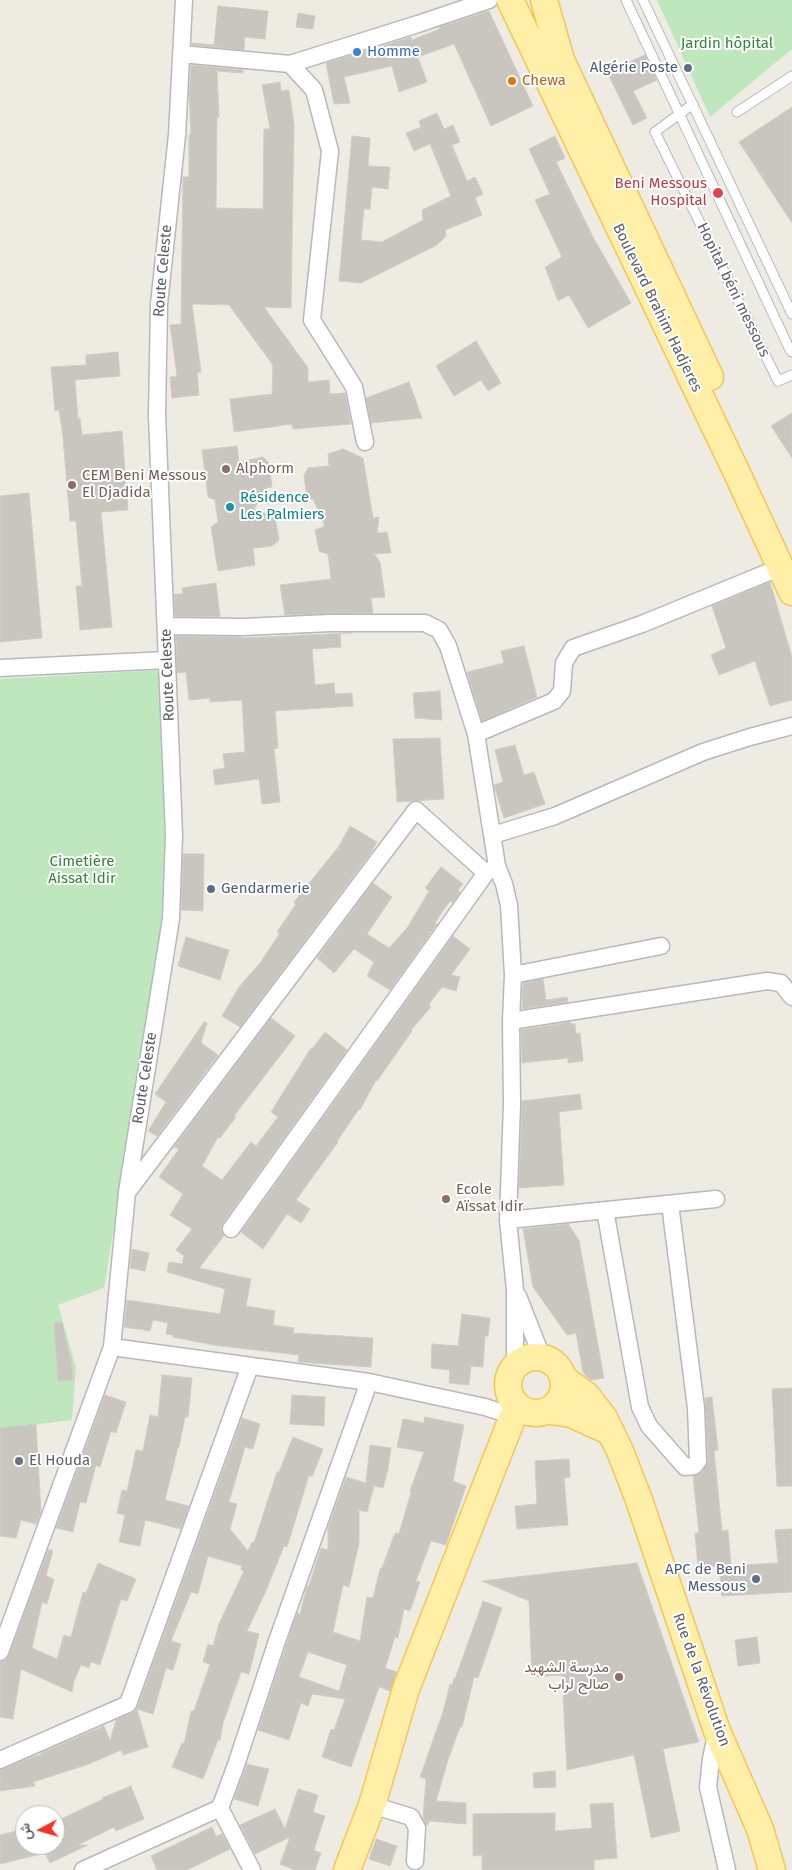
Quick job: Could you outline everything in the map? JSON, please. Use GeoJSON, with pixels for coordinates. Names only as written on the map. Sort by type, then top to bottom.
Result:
{"type":"FeatureCollection","features":[{"type":"Feature","properties":{"kind":"main road","name":"Boulevard Brahim Hadjeres"},"geometry":{"type":"LineString","coordinates":[[510,0],[786,560]]}},
{"type":"Feature","properties":{"kind":"main road","name":"Boulevard Brahim Hadjeres"},"geometry":{"type":"LineString","coordinates":[[548,4],[554,40],[561,60],[786,560],[792,592]]}},
{"type":"Feature","properties":{"kind":"main road"},"geometry":{"type":"LineString","coordinates":[[522,24],[536,17],[548,4]]}},
{"type":"Feature","properties":{"kind":"main road"},"geometry":{"type":"LineString","coordinates":[[347,1870],[372,1805],[406,1688],[515,1411],[508,1384],[510,1375],[514,1367],[527,1358],[542,1357],[556,1365],[564,1379],[564,1391],[559,1403],[550,1411],[541,1414],[515,1411]]}},
{"type":"Feature","properties":{"kind":"main road","name":"Rue de la Révolution"},"geometry":{"type":"LineString","coordinates":[[564,1379],[587,1396],[604,1418],[611,1432],[639,1500],[717,1731],[760,1829],[772,1870]]}},
{"type":"Feature","properties":{"kind":"main road"},"geometry":{"type":"LineString","coordinates":[[550,1411],[571,1414],[611,1432]]}},
{"type":"Feature","properties":{"kind":"street","name":"Route Celeste"},"geometry":{"type":"LineString","coordinates":[[0,1652],[112,1347],[127,1192],[171,919],[174,835],[157,415],[159,304],[177,135],[184,0]]}},
{"type":"Feature","properties":{"kind":"street"},"geometry":{"type":"LineString","coordinates":[[181,54],[290,64],[489,0]]}},
{"type":"Feature","properties":{"kind":"street"},"geometry":{"type":"LineString","coordinates":[[290,64],[314,90],[330,151],[312,320],[354,387],[365,442]]}},
{"type":"Feature","properties":{"kind":"street"},"geometry":{"type":"LineString","coordinates":[[476,734],[554,701],[562,691],[564,663],[573,648],[642,624],[786,560]]}},
{"type":"Feature","properties":{"kind":"street"},"geometry":{"type":"LineString","coordinates":[[167,626],[243,627],[330,623],[425,623],[440,630],[448,646],[476,734],[493,834],[491,870],[231,1229]]}},
{"type":"Feature","properties":{"kind":"street"},"geometry":{"type":"LineString","coordinates":[[0,668],[167,660]]}},
{"type":"Feature","properties":{"kind":"street"},"geometry":{"type":"LineString","coordinates":[[493,834],[555,816],[704,752],[792,726]]}},
{"type":"Feature","properties":{"kind":"street"},"geometry":{"type":"LineString","coordinates":[[127,1192],[416,810],[491,870],[504,884],[509,906],[513,975],[511,1021],[512,1104],[508,1220],[515,1290],[514,1367]]}},
{"type":"Feature","properties":{"kind":"street"},"geometry":{"type":"LineString","coordinates":[[513,975],[661,946]]}},
{"type":"Feature","properties":{"kind":"street"},"geometry":{"type":"LineString","coordinates":[[511,1021],[767,981],[781,983],[792,998]]}},
{"type":"Feature","properties":{"kind":"street"},"geometry":{"type":"LineString","coordinates":[[508,1220],[716,1199]]}},
{"type":"Feature","properties":{"kind":"street"},"geometry":{"type":"LineString","coordinates":[[605,1210],[640,1407],[649,1426],[685,1466],[694,1466],[698,1461],[696,1408],[670,1204]]}},
{"type":"Feature","properties":{"kind":"street"},"geometry":{"type":"LineString","coordinates":[[515,1290],[542,1357]]}},
{"type":"Feature","properties":{"kind":"street"},"geometry":{"type":"LineString","coordinates":[[112,1347],[370,1382],[485,1407],[515,1411]]}},
{"type":"Feature","properties":{"kind":"street"},"geometry":{"type":"LineString","coordinates":[[0,1760],[128,1704],[250,1366]]}},
{"type":"Feature","properties":{"kind":"street"},"geometry":{"type":"LineString","coordinates":[[83,1870],[220,1808],[277,1641],[370,1382]]}},
{"type":"Feature","properties":{"kind":"street"},"geometry":{"type":"LineString","coordinates":[[717,1731],[710,1759],[708,1787],[725,1869]]}},
{"type":"Feature","properties":{"kind":"street"},"geometry":{"type":"LineString","coordinates":[[372,1805],[410,1817],[417,1828],[414,1860]]}},
{"type":"Feature","properties":{"kind":"street"},"geometry":{"type":"LineString","coordinates":[[220,1808],[252,1870]]}},
{"type":"Feature","properties":{"kind":"lane","name":"Hopital béni messous"},"geometry":{"type":"LineString","coordinates":[[626,0],[792,352]]}},
{"type":"Feature","properties":{"kind":"lane"},"geometry":{"type":"LineString","coordinates":[[643,0],[788,297],[792,314]]}},
{"type":"Feature","properties":{"kind":"lane"},"geometry":{"type":"LineString","coordinates":[[737,112],[792,76]]}},
{"type":"Feature","properties":{"kind":"lane","name":"Hopital béni messous"},"geometry":{"type":"LineString","coordinates":[[693,104],[655,132],[778,381],[792,375]]}},
{"type":"Feature","properties":{"kind":"green space","name":"Jardin hôpital"},"geometry":{"type":"Polygon","coordinates":[[[657,0],[792,0],[792,49],[710,117],[657,0]]]}},
{"type":"Feature","properties":{"kind":"green space","name":"Cimetière Aissat Idir"},"geometry":{"type":"Polygon","coordinates":[[[161,670],[166,912],[104,1288],[58,1305],[76,1367],[72,1420],[0,1429],[0,679],[161,670]]]}},
{"type":"Feature","properties":{"kind":"building"},"geometry":{"type":"Polygon","coordinates":[[[218,6],[268,11],[265,39],[245,37],[244,50],[192,45],[192,43],[214,45],[218,6]]]}},
{"type":"Feature","properties":{"kind":"building"},"geometry":{"type":"Polygon","coordinates":[[[489,11],[533,106],[491,126],[454,44],[418,57],[427,82],[399,92],[392,66],[344,77],[350,103],[334,104],[326,63],[411,37],[412,40],[440,29],[439,27],[489,11]]]}},
{"type":"Feature","properties":{"kind":"building"},"geometry":{"type":"Polygon","coordinates":[[[298,13],[315,16],[313,29],[296,27],[298,13]]]}},
{"type":"Feature","properties":{"kind":"building"},"geometry":{"type":"Polygon","coordinates":[[[645,55],[657,80],[633,91],[647,118],[633,125],[607,72],[645,55]]]}},
{"type":"Feature","properties":{"kind":"building"},"geometry":{"type":"Polygon","coordinates":[[[191,65],[243,70],[243,73],[217,71],[219,117],[217,118],[216,208],[263,209],[264,129],[270,129],[262,85],[280,82],[281,91],[289,90],[294,124],[291,308],[264,307],[308,368],[308,382],[329,380],[330,394],[345,393],[351,424],[293,429],[292,424],[234,432],[230,399],[272,394],[273,365],[229,305],[192,304],[201,372],[197,373],[199,395],[172,398],[170,377],[177,376],[170,325],[181,324],[183,177],[189,177],[191,65]]]}},
{"type":"Feature","properties":{"kind":"building"},"geometry":{"type":"Polygon","coordinates":[[[792,107],[792,223],[739,142],[792,107]]]}},
{"type":"Feature","properties":{"kind":"building"},"geometry":{"type":"Polygon","coordinates":[[[437,113],[444,129],[453,125],[460,142],[452,145],[467,181],[475,177],[483,194],[475,198],[482,215],[445,230],[446,236],[437,245],[361,283],[339,281],[352,136],[370,138],[368,166],[390,167],[388,189],[372,187],[370,209],[364,209],[361,240],[382,242],[423,220],[422,210],[451,196],[430,144],[414,151],[406,133],[421,127],[419,121],[437,113]]]}},
{"type":"Feature","properties":{"kind":"building"},"geometry":{"type":"Polygon","coordinates":[[[555,136],[565,158],[556,162],[594,239],[631,303],[588,328],[569,295],[558,301],[545,267],[562,257],[535,200],[550,194],[529,149],[555,136]]]}},
{"type":"Feature","properties":{"kind":"building"},"geometry":{"type":"Polygon","coordinates":[[[476,341],[501,383],[488,391],[481,380],[454,396],[436,366],[476,341]]]}},
{"type":"Feature","properties":{"kind":"building"},"geometry":{"type":"Polygon","coordinates":[[[118,352],[120,376],[75,380],[78,419],[80,418],[82,435],[122,431],[128,510],[101,512],[112,627],[80,630],[76,586],[82,586],[76,521],[70,521],[63,437],[59,410],[55,411],[51,367],[86,365],[86,355],[118,352]]]}},
{"type":"Feature","properties":{"kind":"building"},"geometry":{"type":"Polygon","coordinates":[[[409,382],[422,418],[371,423],[366,398],[409,382]]]}},
{"type":"Feature","properties":{"kind":"building"},"geometry":{"type":"Polygon","coordinates":[[[792,413],[792,458],[771,426],[792,413]]]}},
{"type":"Feature","properties":{"kind":"building","name":"Résidence Les Palmiers"},"geometry":{"type":"Polygon","coordinates":[[[237,446],[239,462],[263,457],[269,463],[272,487],[266,488],[254,509],[275,517],[279,540],[272,546],[253,548],[255,565],[218,571],[211,527],[218,522],[215,500],[208,497],[202,450],[237,446]]]}},
{"type":"Feature","properties":{"kind":"building"},"geometry":{"type":"Polygon","coordinates":[[[343,449],[363,458],[373,518],[379,517],[377,533],[387,532],[391,553],[374,554],[380,562],[385,597],[371,598],[373,613],[285,615],[280,585],[331,579],[328,554],[319,551],[315,530],[325,526],[313,499],[307,498],[304,476],[308,468],[329,466],[328,454],[343,449]]]}},
{"type":"Feature","properties":{"kind":"building"},"geometry":{"type":"Polygon","coordinates":[[[29,493],[42,638],[0,642],[0,496],[29,493]]]}},
{"type":"Feature","properties":{"kind":"building"},"geometry":{"type":"Polygon","coordinates":[[[770,582],[792,657],[792,700],[770,706],[755,661],[719,675],[711,655],[726,648],[712,606],[770,582]]]}},
{"type":"Feature","properties":{"kind":"building"},"geometry":{"type":"Polygon","coordinates":[[[216,583],[220,617],[175,616],[174,594],[183,594],[182,588],[216,583]]]}},
{"type":"Feature","properties":{"kind":"building"},"geometry":{"type":"Polygon","coordinates":[[[351,633],[340,634],[341,647],[312,649],[315,685],[334,683],[335,694],[352,693],[353,706],[275,711],[278,748],[274,749],[280,802],[262,804],[259,779],[215,785],[213,770],[225,768],[223,754],[245,752],[242,700],[210,702],[210,698],[189,700],[186,672],[177,673],[176,636],[242,638],[351,633]]]}},
{"type":"Feature","properties":{"kind":"building"},"geometry":{"type":"Polygon","coordinates":[[[524,646],[537,697],[482,721],[467,672],[504,663],[501,651],[524,646]]]}},
{"type":"Feature","properties":{"kind":"building"},"geometry":{"type":"Polygon","coordinates":[[[440,691],[442,720],[415,718],[413,693],[440,691]]]}},
{"type":"Feature","properties":{"kind":"building"},"geometry":{"type":"Polygon","coordinates":[[[440,738],[444,799],[397,802],[393,739],[440,738]]]}},
{"type":"Feature","properties":{"kind":"building"},"geometry":{"type":"Polygon","coordinates":[[[515,745],[524,775],[534,772],[545,804],[504,818],[494,785],[503,782],[495,750],[515,745]]]}},
{"type":"Feature","properties":{"kind":"building"},"geometry":{"type":"Polygon","coordinates":[[[350,826],[377,842],[370,854],[240,1027],[222,1016],[239,987],[260,963],[280,933],[277,932],[296,904],[294,902],[339,846],[350,826]]]}},
{"type":"Feature","properties":{"kind":"building"},"geometry":{"type":"Polygon","coordinates":[[[183,854],[204,854],[203,911],[181,910],[183,854]]]}},
{"type":"Feature","properties":{"kind":"building"},"geometry":{"type":"Polygon","coordinates":[[[441,867],[463,884],[458,890],[460,892],[453,903],[450,901],[442,912],[435,923],[437,924],[390,990],[367,976],[374,962],[354,949],[334,973],[317,958],[373,883],[392,897],[367,934],[389,948],[407,928],[429,891],[425,888],[441,867]]]}},
{"type":"Feature","properties":{"kind":"building"},"geometry":{"type":"Polygon","coordinates":[[[453,936],[470,949],[451,975],[460,977],[456,991],[442,987],[429,1004],[431,1007],[411,1030],[376,1080],[360,1110],[296,1200],[310,1209],[301,1223],[287,1214],[263,1249],[241,1232],[453,936]]]}},
{"type":"Feature","properties":{"kind":"building"},"geometry":{"type":"Polygon","coordinates":[[[186,937],[229,950],[220,980],[178,966],[186,937]]]}},
{"type":"Feature","properties":{"kind":"building"},"geometry":{"type":"Polygon","coordinates":[[[543,979],[546,1000],[567,997],[568,1002],[522,1009],[523,983],[543,979]]]}},
{"type":"Feature","properties":{"kind":"building"},"geometry":{"type":"Polygon","coordinates":[[[271,1018],[295,1036],[234,1116],[236,1117],[220,1138],[218,1137],[202,1166],[222,1180],[251,1142],[256,1146],[278,1117],[271,1112],[311,1048],[325,1032],[347,1050],[223,1223],[221,1229],[224,1236],[199,1268],[251,1279],[246,1306],[275,1311],[273,1325],[294,1328],[293,1333],[373,1338],[371,1367],[298,1362],[299,1355],[213,1345],[173,1337],[173,1335],[166,1334],[168,1323],[153,1320],[150,1331],[124,1327],[127,1300],[220,1314],[225,1289],[167,1272],[169,1262],[182,1264],[184,1256],[176,1250],[192,1229],[170,1215],[183,1194],[159,1177],[179,1149],[174,1147],[271,1018]]]}},
{"type":"Feature","properties":{"kind":"building"},"geometry":{"type":"Polygon","coordinates":[[[204,1022],[207,1023],[201,1043],[218,1055],[157,1136],[148,1131],[166,1102],[155,1094],[204,1022]]]}},
{"type":"Feature","properties":{"kind":"building"},"geometry":{"type":"Polygon","coordinates":[[[570,1022],[575,1024],[576,1034],[580,1033],[583,1061],[568,1063],[568,1058],[522,1063],[521,1030],[570,1022]]]}},
{"type":"Feature","properties":{"kind":"building"},"geometry":{"type":"Polygon","coordinates":[[[580,1094],[582,1109],[559,1112],[564,1185],[519,1188],[522,1101],[580,1094]]]}},
{"type":"Feature","properties":{"kind":"building"},"geometry":{"type":"Polygon","coordinates":[[[568,1224],[579,1240],[604,1378],[591,1380],[586,1376],[583,1372],[576,1333],[567,1335],[533,1287],[523,1229],[568,1224]]]}},
{"type":"Feature","properties":{"kind":"building"},"geometry":{"type":"Polygon","coordinates":[[[132,1249],[149,1253],[145,1271],[130,1268],[132,1249]]]}},
{"type":"Feature","properties":{"kind":"building"},"geometry":{"type":"Polygon","coordinates":[[[462,1314],[490,1318],[488,1336],[485,1336],[483,1367],[471,1366],[469,1385],[449,1383],[450,1370],[431,1368],[432,1344],[458,1346],[462,1314]]]}},
{"type":"Feature","properties":{"kind":"building"},"geometry":{"type":"Polygon","coordinates":[[[62,1322],[71,1357],[73,1380],[58,1381],[54,1323],[62,1322]]]}},
{"type":"Feature","properties":{"kind":"building"},"geometry":{"type":"Polygon","coordinates":[[[162,1375],[192,1378],[188,1417],[185,1417],[165,1500],[189,1506],[181,1529],[145,1520],[140,1546],[119,1542],[125,1515],[117,1513],[122,1490],[127,1491],[136,1450],[143,1451],[150,1415],[158,1417],[162,1375]]]}},
{"type":"Feature","properties":{"kind":"building"},"geometry":{"type":"Polygon","coordinates":[[[792,1388],[792,1486],[777,1486],[772,1389],[792,1388]]]}},
{"type":"Feature","properties":{"kind":"building"},"geometry":{"type":"Polygon","coordinates":[[[105,1395],[126,1402],[116,1433],[111,1431],[100,1467],[96,1465],[86,1503],[80,1502],[73,1532],[56,1528],[105,1395]]]}},
{"type":"Feature","properties":{"kind":"building"},"geometry":{"type":"Polygon","coordinates":[[[292,1395],[325,1397],[324,1426],[290,1424],[292,1395]]]}},
{"type":"Feature","properties":{"kind":"building"},"geometry":{"type":"Polygon","coordinates":[[[712,1397],[718,1450],[714,1451],[722,1531],[728,1530],[731,1565],[721,1566],[778,1563],[775,1530],[792,1529],[792,1592],[722,1596],[719,1566],[698,1568],[695,1533],[699,1533],[693,1476],[702,1472],[708,1461],[705,1398],[712,1397]]]}},
{"type":"Feature","properties":{"kind":"building"},"geometry":{"type":"Polygon","coordinates":[[[425,1417],[464,1425],[453,1481],[466,1486],[446,1545],[431,1541],[416,1581],[420,1582],[410,1611],[404,1609],[398,1638],[395,1637],[385,1668],[397,1672],[390,1691],[379,1687],[351,1767],[322,1757],[331,1729],[334,1730],[345,1699],[312,1694],[308,1706],[301,1703],[289,1740],[258,1730],[297,1613],[300,1614],[307,1586],[309,1586],[321,1548],[328,1550],[328,1528],[346,1477],[366,1483],[370,1445],[391,1448],[388,1469],[383,1488],[372,1485],[374,1486],[367,1512],[359,1510],[359,1543],[349,1587],[343,1585],[333,1632],[360,1641],[367,1597],[373,1598],[380,1569],[395,1533],[399,1534],[410,1491],[424,1452],[397,1447],[403,1419],[424,1423],[425,1417]],[[308,1652],[299,1677],[339,1691],[347,1665],[308,1652]]]}},
{"type":"Feature","properties":{"kind":"building"},"geometry":{"type":"Polygon","coordinates":[[[242,1418],[260,1424],[253,1449],[245,1447],[229,1502],[237,1504],[230,1529],[248,1551],[252,1542],[254,1543],[277,1472],[279,1472],[293,1437],[323,1449],[312,1477],[309,1475],[287,1547],[284,1546],[247,1631],[259,1634],[249,1674],[241,1672],[223,1723],[220,1740],[218,1740],[203,1779],[172,1767],[182,1743],[184,1744],[191,1711],[194,1711],[210,1664],[203,1662],[208,1644],[213,1646],[219,1624],[244,1571],[241,1570],[242,1566],[208,1556],[198,1594],[191,1592],[171,1641],[181,1644],[173,1670],[166,1668],[153,1714],[137,1709],[148,1747],[123,1755],[121,1750],[89,1764],[33,1782],[35,1786],[0,1791],[0,1770],[41,1755],[41,1753],[104,1726],[110,1741],[116,1720],[136,1711],[242,1418]]]}},
{"type":"Feature","properties":{"kind":"building","name":"El Houda"},"geometry":{"type":"Polygon","coordinates":[[[36,1424],[41,1512],[36,1524],[21,1520],[16,1538],[0,1536],[0,1428],[36,1424]]]}},
{"type":"Feature","properties":{"kind":"building"},"geometry":{"type":"Polygon","coordinates":[[[569,1459],[570,1477],[564,1478],[568,1525],[517,1529],[515,1506],[537,1504],[535,1461],[569,1459]]]}},
{"type":"Feature","properties":{"kind":"building"},"geometry":{"type":"Polygon","coordinates":[[[48,1550],[53,1550],[46,1576],[54,1579],[47,1604],[42,1602],[32,1648],[57,1659],[64,1635],[71,1637],[83,1592],[86,1593],[98,1563],[136,1579],[127,1601],[121,1599],[100,1665],[91,1662],[89,1668],[81,1665],[74,1681],[72,1692],[21,1669],[13,1719],[0,1717],[0,1662],[6,1660],[9,1655],[48,1550]]]}},
{"type":"Feature","properties":{"kind":"building","name":"مدرسة الشهيد صالح لراب"},"geometry":{"type":"Polygon","coordinates":[[[637,1563],[699,1742],[663,1749],[680,1831],[651,1838],[634,1755],[567,1770],[562,1675],[532,1677],[529,1601],[482,1581],[637,1563]]]}},
{"type":"Feature","properties":{"kind":"building"},"geometry":{"type":"Polygon","coordinates":[[[483,1601],[502,1608],[478,1678],[474,1677],[462,1727],[460,1727],[448,1760],[436,1801],[466,1803],[466,1824],[429,1821],[428,1825],[426,1825],[423,1818],[426,1779],[420,1777],[443,1712],[450,1684],[452,1685],[455,1679],[483,1601]]]}},
{"type":"Feature","properties":{"kind":"building"},"geometry":{"type":"Polygon","coordinates":[[[757,1637],[760,1663],[738,1666],[735,1640],[757,1637]]]}},
{"type":"Feature","properties":{"kind":"building"},"geometry":{"type":"Polygon","coordinates":[[[247,1764],[269,1769],[258,1806],[234,1799],[247,1764]]]}},
{"type":"Feature","properties":{"kind":"building"},"geometry":{"type":"Polygon","coordinates":[[[555,1771],[556,1787],[534,1788],[533,1773],[555,1771]]]}},
{"type":"Feature","properties":{"kind":"building"},"geometry":{"type":"Polygon","coordinates":[[[131,1786],[144,1819],[116,1831],[114,1827],[78,1845],[88,1845],[50,1863],[46,1855],[65,1855],[65,1817],[102,1798],[131,1786]]]}},
{"type":"Feature","properties":{"kind":"building"},"geometry":{"type":"Polygon","coordinates":[[[298,1789],[318,1795],[313,1812],[325,1816],[314,1850],[321,1853],[315,1870],[295,1870],[280,1864],[290,1837],[255,1854],[240,1825],[275,1809],[285,1829],[298,1789]]]}},
{"type":"Feature","properties":{"kind":"building"},"geometry":{"type":"Polygon","coordinates":[[[613,1803],[617,1858],[594,1860],[594,1870],[482,1870],[482,1855],[473,1856],[473,1814],[555,1813],[555,1831],[592,1828],[590,1804],[613,1803]]]}},
{"type":"Feature","properties":{"kind":"building"},"geometry":{"type":"Polygon","coordinates":[[[212,1827],[216,1836],[222,1834],[230,1849],[187,1870],[157,1870],[151,1856],[212,1827]]]}},
{"type":"Feature","properties":{"kind":"building"},"geometry":{"type":"Polygon","coordinates":[[[15,1831],[15,1855],[37,1855],[0,1864],[0,1835],[15,1831]]]}},
{"type":"Feature","properties":{"kind":"building"},"geometry":{"type":"Polygon","coordinates":[[[376,1839],[397,1846],[390,1866],[369,1859],[376,1839]]]}},
{"type":"Feature","properties":{"kind":"place","name":"Homme"},"geometry":{"type":"Point","coordinates":[357,52]}},
{"type":"Feature","properties":{"kind":"place","name":"Algérie Poste"},"geometry":{"type":"Point","coordinates":[688,68]}},
{"type":"Feature","properties":{"kind":"place","name":"Chewa"},"geometry":{"type":"Point","coordinates":[512,81]}},
{"type":"Feature","properties":{"kind":"place","name":"Beni Messous Hospital"},"geometry":{"type":"Point","coordinates":[718,193]}},
{"type":"Feature","properties":{"kind":"place","name":"Alphorm"},"geometry":{"type":"Point","coordinates":[226,469]}},
{"type":"Feature","properties":{"kind":"place","name":"CEM Beni Messous El Djadida"},"geometry":{"type":"Point","coordinates":[72,485]}},
{"type":"Feature","properties":{"kind":"place","name":"Résidence Les Palmiers"},"geometry":{"type":"Point","coordinates":[230,507]}},
{"type":"Feature","properties":{"kind":"place","name":"Gendarmerie"},"geometry":{"type":"Point","coordinates":[211,889]}},
{"type":"Feature","properties":{"kind":"place","name":"Ecole Aïssat Idir"},"geometry":{"type":"Point","coordinates":[446,1199]}},
{"type":"Feature","properties":{"kind":"place","name":"El Houda"},"geometry":{"type":"Point","coordinates":[19,1461]}},
{"type":"Feature","properties":{"kind":"place","name":"APC de Beni Messous"},"geometry":{"type":"Point","coordinates":[756,1579]}},
{"type":"Feature","properties":{"kind":"place","name":"مدرسة الشهيد صالح لراب"},"geometry":{"type":"Point","coordinates":[619,1677]}}]}
